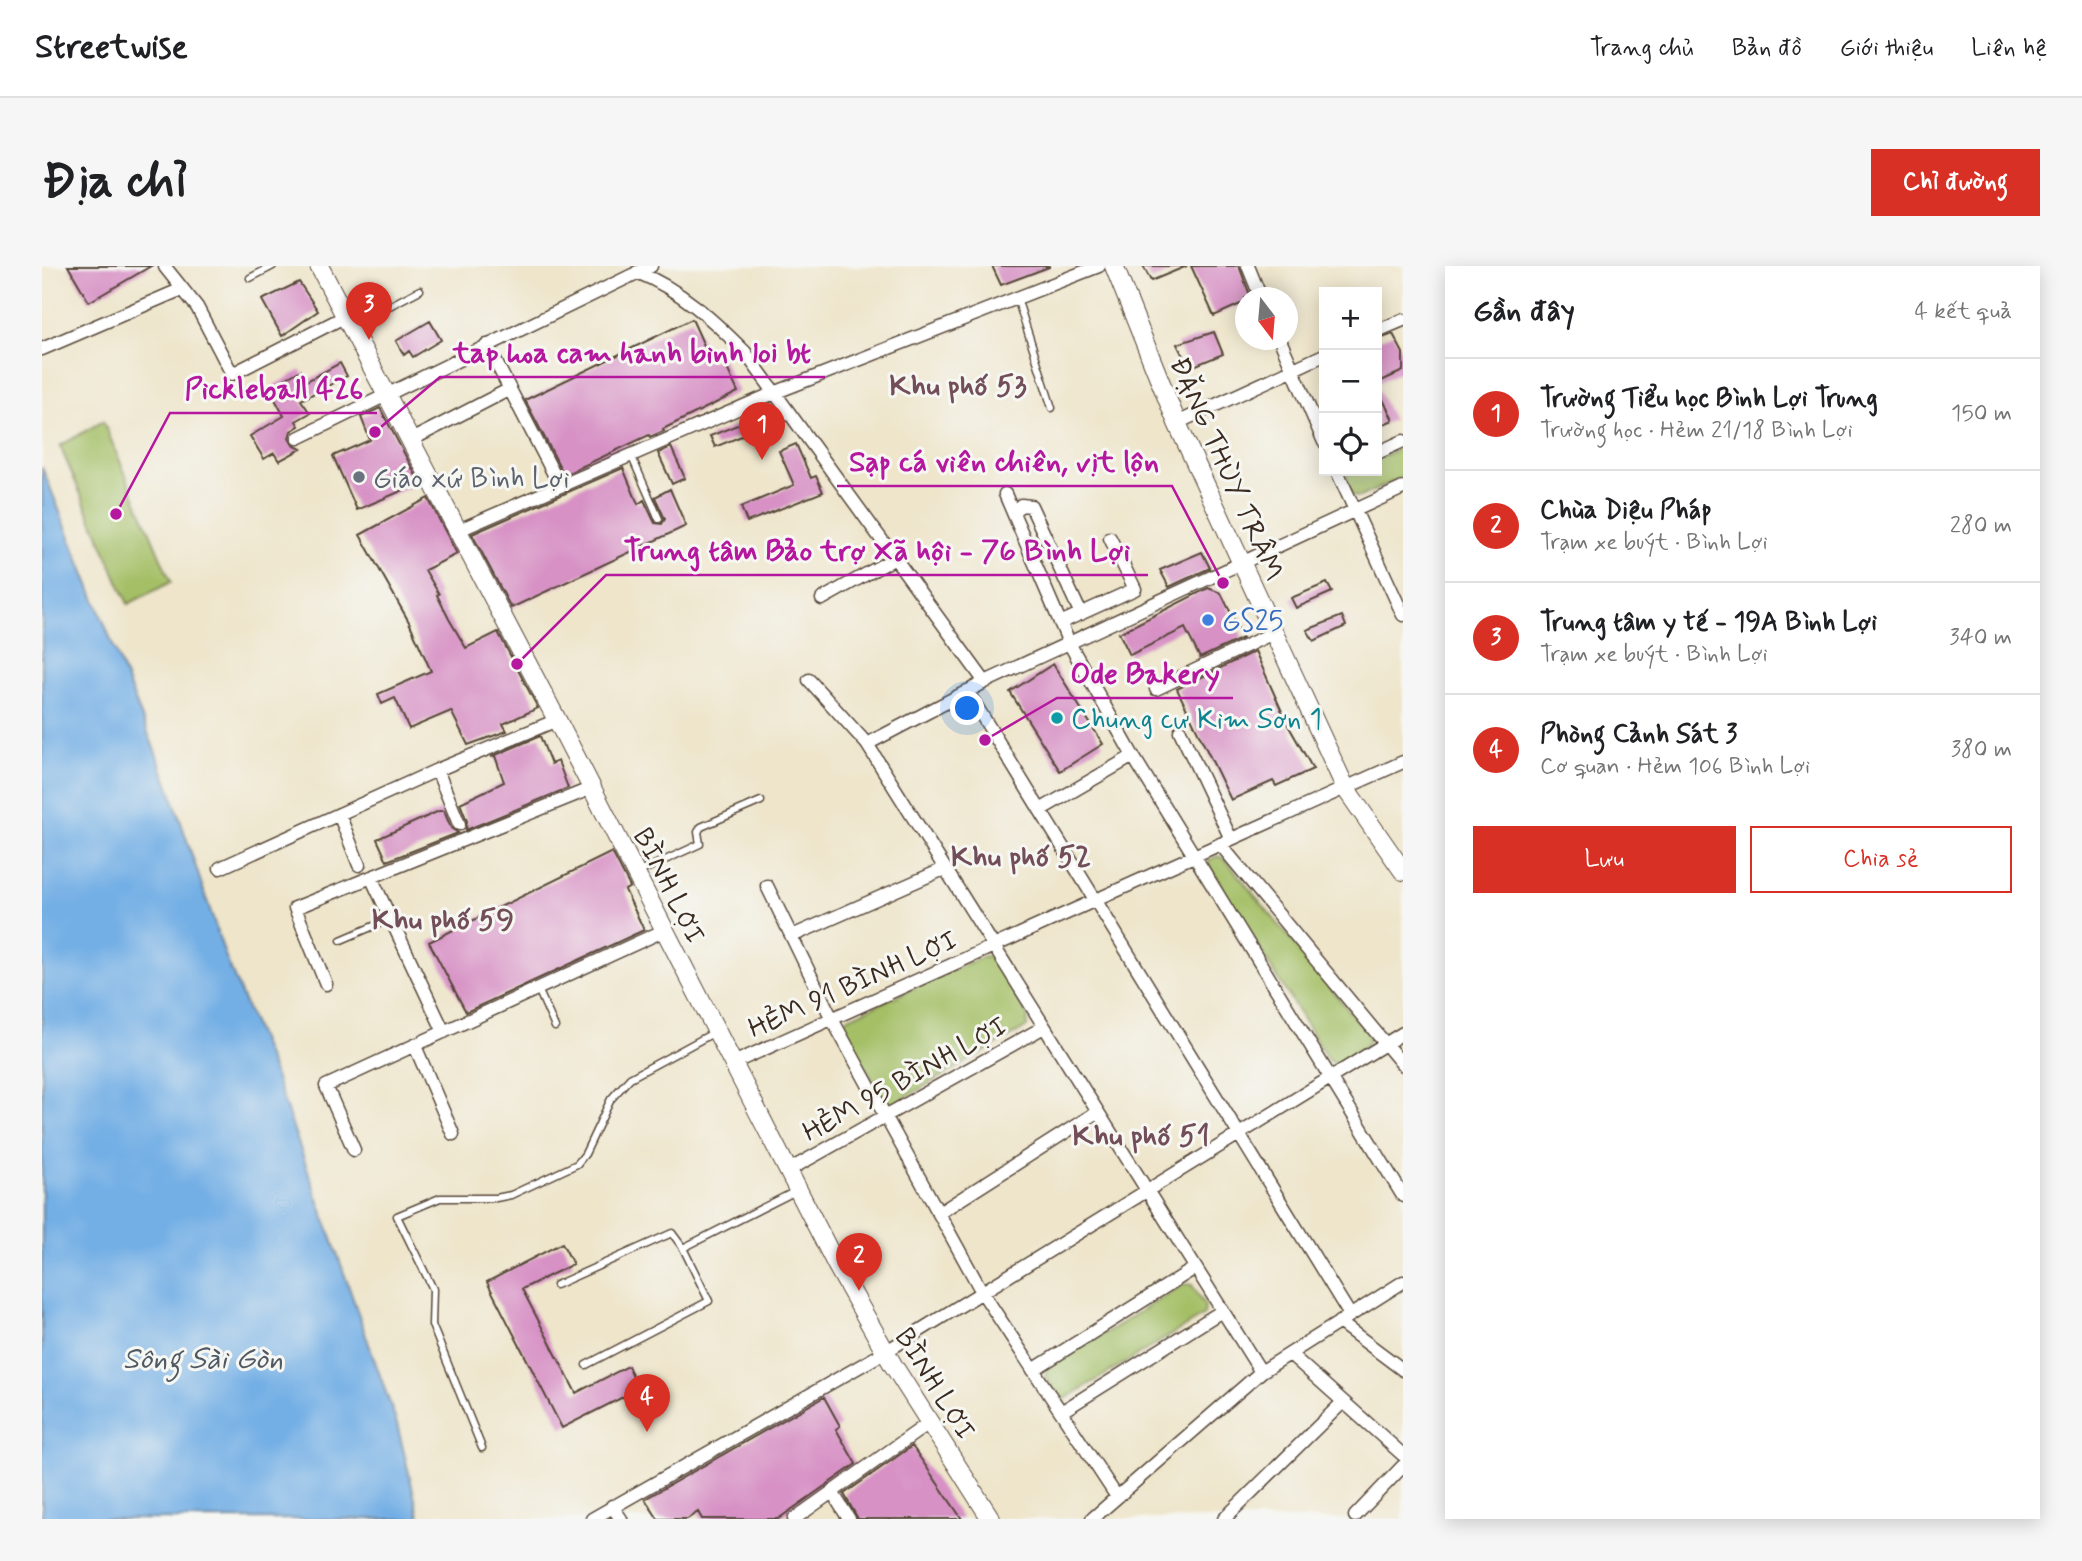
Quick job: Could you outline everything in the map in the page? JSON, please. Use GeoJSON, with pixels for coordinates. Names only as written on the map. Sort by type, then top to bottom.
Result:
{"type":"FeatureCollection","features":[{"type":"Feature","properties":{"kind":"street","name":"BÌNH LỢI"},"geometry":{"type":"LineString","coordinates":[[319,266],[557,720],[797,1190],[885,1352],[991,1519]]}},
{"type":"Feature","properties":{"kind":"street"},"geometry":{"type":"LineString","coordinates":[[298,438],[635,269],[651,266]]}},
{"type":"Feature","properties":{"kind":"street"},"geometry":{"type":"LineString","coordinates":[[457,531],[774,393],[1099,266]]}},
{"type":"Feature","properties":{"kind":"street","name":"ĐẶNG THÙY TRÂM"},"geometry":{"type":"LineString","coordinates":[[1114,266],[1177,423],[1346,789],[1403,870]]}},
{"type":"Feature","properties":{"kind":"street"},"geometry":{"type":"LineString","coordinates":[[165,267],[197,307],[232,374],[349,321]]}},
{"type":"Feature","properties":{"kind":"street"},"geometry":{"type":"LineString","coordinates":[[1252,267],[1258,287]]}},
{"type":"Feature","properties":{"kind":"street"},"geometry":{"type":"LineString","coordinates":[[635,269],[664,283],[710,317],[745,352],[985,682]]}},
{"type":"Feature","properties":{"kind":"street"},"geometry":{"type":"LineString","coordinates":[[42,349],[181,289]]}},
{"type":"Feature","properties":{"kind":"street"},"geometry":{"type":"LineString","coordinates":[[1382,329],[1403,320]]}},
{"type":"Feature","properties":{"kind":"street"},"geometry":{"type":"LineString","coordinates":[[487,345],[560,486]]}},
{"type":"Feature","properties":{"kind":"street"},"geometry":{"type":"LineString","coordinates":[[1284,350],[1319,431]]}},
{"type":"Feature","properties":{"kind":"street"},"geometry":{"type":"LineString","coordinates":[[1177,423],[1319,357]]}},
{"type":"Feature","properties":{"kind":"street"},"geometry":{"type":"LineString","coordinates":[[411,440],[510,389]]}},
{"type":"Feature","properties":{"kind":"street"},"geometry":{"type":"LineString","coordinates":[[1382,451],[1403,441]]}},
{"type":"Feature","properties":{"kind":"street"},"geometry":{"type":"LineString","coordinates":[[1340,476],[1401,608]]}},
{"type":"Feature","properties":{"kind":"street"},"geometry":{"type":"LineString","coordinates":[[867,744],[985,682],[1241,566],[1403,488]]}},
{"type":"Feature","properties":{"kind":"street"},"geometry":{"type":"LineString","coordinates":[[1005,494],[1069,643],[1133,756],[1403,1196]]}},
{"type":"Feature","properties":{"kind":"street"},"geometry":{"type":"LineString","coordinates":[[1013,512],[1021,505],[1031,506],[1081,614]]}},
{"type":"Feature","properties":{"kind":"street"},"geometry":{"type":"LineString","coordinates":[[1060,623],[1135,589],[1111,538]]}},
{"type":"Feature","properties":{"kind":"street"},"geometry":{"type":"LineString","coordinates":[[822,599],[895,558]]}},
{"type":"Feature","properties":{"kind":"street"},"geometry":{"type":"LineString","coordinates":[[1156,689],[1273,633]]}},
{"type":"Feature","properties":{"kind":"street"},"geometry":{"type":"LineString","coordinates":[[809,680],[867,744],[1261,1372]]}},
{"type":"Feature","properties":{"kind":"street"},"geometry":{"type":"LineString","coordinates":[[967,691],[1239,1134],[1345,1319],[1403,1370]]}},
{"type":"Feature","properties":{"kind":"street"},"geometry":{"type":"LineString","coordinates":[[220,868],[437,770],[557,720]]}},
{"type":"Feature","properties":{"kind":"street"},"geometry":{"type":"LineString","coordinates":[[1181,731],[1226,841],[1403,1065]]}},
{"type":"Feature","properties":{"kind":"street"},"geometry":{"type":"LineString","coordinates":[[1040,810],[1133,756]]}},
{"type":"Feature","properties":{"kind":"street","name":"HẺM 91 BÌNH LỢI"},"geometry":{"type":"LineString","coordinates":[[731,1064],[1403,762]]}},
{"type":"Feature","properties":{"kind":"street"},"geometry":{"type":"LineString","coordinates":[[437,770],[459,824]]}},
{"type":"Feature","properties":{"kind":"street"},"geometry":{"type":"LineString","coordinates":[[326,984],[295,908],[592,788]]}},
{"type":"Feature","properties":{"kind":"street"},"geometry":{"type":"LineString","coordinates":[[339,814],[359,864]]}},
{"type":"Feature","properties":{"kind":"street"},"geometry":{"type":"LineString","coordinates":[[792,936],[944,869]]}},
{"type":"Feature","properties":{"kind":"street"},"geometry":{"type":"LineString","coordinates":[[370,877],[444,1032]]}},
{"type":"Feature","properties":{"kind":"street"},"geometry":{"type":"LineString","coordinates":[[767,886],[832,1019],[982,1292],[1117,1497]]}},
{"type":"Feature","properties":{"kind":"street"},"geometry":{"type":"LineString","coordinates":[[354,1150],[326,1086],[663,931]]}},
{"type":"Feature","properties":{"kind":"street","name":"HẺM 95 BÌNH LỢI"},"geometry":{"type":"LineString","coordinates":[[787,1171],[1044,1027]]}},
{"type":"Feature","properties":{"kind":"street"},"geometry":{"type":"LineString","coordinates":[[592,1519],[885,1352],[1403,1032]]}},
{"type":"Feature","properties":{"kind":"street"},"geometry":{"type":"LineString","coordinates":[[415,1046],[453,1134]]}},
{"type":"Feature","properties":{"kind":"street"},"geometry":{"type":"LineString","coordinates":[[939,1213],[1097,1112]]}},
{"type":"Feature","properties":{"kind":"street"},"geometry":{"type":"LineString","coordinates":[[1033,1370],[1195,1268]]}},
{"type":"Feature","properties":{"kind":"street"},"geometry":{"type":"LineString","coordinates":[[1092,1519],[1261,1372],[1403,1282]]}},
{"type":"Feature","properties":{"kind":"street"},"geometry":{"type":"LineString","coordinates":[[1062,1412],[1222,1311]]}},
{"type":"Feature","properties":{"kind":"street"},"geometry":{"type":"LineString","coordinates":[[1290,1354],[1343,1402],[1400,1447]]}},
{"type":"Feature","properties":{"kind":"street"},"geometry":{"type":"LineString","coordinates":[[1224,1519],[1343,1402]]}},
{"type":"Feature","properties":{"kind":"street"},"geometry":{"type":"LineString","coordinates":[[794,1519],[929,1423]]}},
{"type":"Feature","properties":{"kind":"street"},"geometry":{"type":"LineString","coordinates":[[1355,1516],[1403,1466]]}},
{"type":"Feature","properties":{"kind":"street"},"geometry":{"type":"LineString","coordinates":[[832,1492],[849,1519]]}},
{"type":"Feature","properties":{"kind":"street"},"geometry":{"type":"LineString","coordinates":[[612,1506],[621,1519]]}},
{"type":"Feature","properties":{"kind":"lane"},"geometry":{"type":"LineString","coordinates":[[250,278],[273,266]]}},
{"type":"Feature","properties":{"kind":"lane"},"geometry":{"type":"LineString","coordinates":[[349,321],[419,290]]}},
{"type":"Feature","properties":{"kind":"lane"},"geometry":{"type":"LineString","coordinates":[[1017,298],[1052,408]]}},
{"type":"Feature","properties":{"kind":"lane"},"geometry":{"type":"LineString","coordinates":[[631,455],[659,519]]}},
{"type":"Feature","properties":{"kind":"lane"},"geometry":{"type":"LineString","coordinates":[[635,874],[701,844],[698,832],[702,827],[761,801]]}},
{"type":"Feature","properties":{"kind":"lane"},"geometry":{"type":"LineString","coordinates":[[341,940],[390,919]]}},
{"type":"Feature","properties":{"kind":"lane"},"geometry":{"type":"LineString","coordinates":[[538,989],[555,1027]]}},
{"type":"Feature","properties":{"kind":"lane"},"geometry":{"type":"LineString","coordinates":[[482,1448],[432,1325],[433,1289],[397,1216],[440,1198],[496,1199],[511,1195],[577,1164],[585,1154],[619,1088],[630,1078],[715,1032]]}},
{"type":"Feature","properties":{"kind":"lane"},"geometry":{"type":"LineString","coordinates":[[683,1248],[797,1190]]}},
{"type":"Feature","properties":{"kind":"lane"},"geometry":{"type":"LineString","coordinates":[[556,1284],[672,1233],[683,1248],[709,1301],[586,1365]]}},
{"type":"Feature","properties":{"kind":"green space"},"geometry":{"type":"Polygon","coordinates":[[[103,421],[171,582],[128,604],[60,446],[103,421]]]}},
{"type":"Feature","properties":{"kind":"green space"},"geometry":{"type":"Polygon","coordinates":[[[1403,447],[1403,477],[1360,497],[1352,496],[1345,480],[1347,476],[1382,476],[1382,457],[1403,447]]]}},
{"type":"Feature","properties":{"kind":"green space"},"geometry":{"type":"Polygon","coordinates":[[[1217,856],[1225,859],[1369,1035],[1368,1044],[1336,1064],[1328,1060],[1210,868],[1208,861],[1217,856]]]}},
{"type":"Feature","properties":{"kind":"green space"},"geometry":{"type":"Polygon","coordinates":[[[984,956],[992,957],[1028,1017],[1027,1027],[892,1105],[885,1102],[842,1025],[846,1019],[984,956]]]}},
{"type":"Feature","properties":{"kind":"green space"},"geometry":{"type":"Polygon","coordinates":[[[1185,1284],[1192,1285],[1205,1306],[1204,1315],[1065,1399],[1059,1397],[1045,1376],[1047,1369],[1185,1284]]]}},
{"type":"Feature","properties":{"kind":"water","name":"Sông Sài Gòn"},"geometry":{"type":"Polygon","coordinates":[[[42,467],[169,786],[226,958],[273,1071],[397,1424],[420,1519],[42,1519],[42,467]]]}},
{"type":"Feature","properties":{"kind":"building"},"geometry":{"type":"Polygon","coordinates":[[[68,266],[151,266],[89,302],[68,266]]]}},
{"type":"Feature","properties":{"kind":"building"},"geometry":{"type":"Polygon","coordinates":[[[992,266],[1049,266],[1049,267],[1001,285],[992,266]]]}},
{"type":"Feature","properties":{"kind":"building"},"geometry":{"type":"Polygon","coordinates":[[[1143,266],[1187,266],[1151,281],[1143,266]]]}},
{"type":"Feature","properties":{"kind":"building"},"geometry":{"type":"Polygon","coordinates":[[[1191,266],[1239,266],[1247,287],[1235,287],[1235,307],[1214,316],[1191,266]]]}},
{"type":"Feature","properties":{"kind":"building"},"geometry":{"type":"Polygon","coordinates":[[[299,282],[318,311],[282,336],[262,300],[299,282]]]}},
{"type":"Feature","properties":{"kind":"building"},"geometry":{"type":"Polygon","coordinates":[[[692,319],[711,361],[721,355],[738,392],[663,429],[664,431],[650,437],[649,435],[564,475],[525,400],[692,319]]]}},
{"type":"Feature","properties":{"kind":"building"},"geometry":{"type":"Polygon","coordinates":[[[430,321],[441,340],[413,357],[409,351],[404,355],[396,341],[430,321]]]}},
{"type":"Feature","properties":{"kind":"building"},"geometry":{"type":"Polygon","coordinates":[[[1214,332],[1223,354],[1189,368],[1177,344],[1214,332]]]}},
{"type":"Feature","properties":{"kind":"building"},"geometry":{"type":"Polygon","coordinates":[[[1393,334],[1403,353],[1403,371],[1382,381],[1382,350],[1382,338],[1393,334]]]}},
{"type":"Feature","properties":{"kind":"building"},"geometry":{"type":"Polygon","coordinates":[[[340,363],[347,376],[301,400],[310,413],[296,421],[299,426],[291,431],[289,438],[293,445],[301,449],[279,461],[274,453],[264,459],[250,436],[284,416],[269,388],[301,370],[307,381],[340,363]]]}},
{"type":"Feature","properties":{"kind":"building"},"geometry":{"type":"Polygon","coordinates":[[[1382,397],[1393,420],[1382,425],[1382,397]]]}},
{"type":"Feature","properties":{"kind":"building"},"geometry":{"type":"Polygon","coordinates":[[[380,408],[420,483],[357,510],[333,456],[370,440],[361,417],[380,408]]]}},
{"type":"Feature","properties":{"kind":"building"},"geometry":{"type":"Polygon","coordinates":[[[772,411],[776,422],[715,447],[710,436],[772,411]]]}},
{"type":"Feature","properties":{"kind":"building"},"geometry":{"type":"Polygon","coordinates":[[[796,444],[811,478],[816,476],[823,492],[747,522],[741,507],[794,485],[779,451],[796,444]]]}},
{"type":"Feature","properties":{"kind":"building"},"geometry":{"type":"Polygon","coordinates":[[[671,447],[685,478],[672,484],[658,453],[671,447]]]}},
{"type":"Feature","properties":{"kind":"building"},"geometry":{"type":"Polygon","coordinates":[[[623,468],[638,504],[644,500],[655,523],[662,524],[665,519],[655,497],[670,489],[686,526],[511,608],[472,534],[623,468]]]}},
{"type":"Feature","properties":{"kind":"building"},"geometry":{"type":"Polygon","coordinates":[[[428,498],[457,554],[425,570],[449,619],[466,648],[498,632],[538,708],[503,724],[507,731],[468,745],[451,711],[409,729],[395,698],[382,704],[378,694],[431,671],[409,622],[360,535],[428,498]]]}},
{"type":"Feature","properties":{"kind":"building"},"geometry":{"type":"Polygon","coordinates":[[[1202,552],[1210,568],[1169,587],[1160,570],[1202,552]]]}},
{"type":"Feature","properties":{"kind":"building"},"geometry":{"type":"Polygon","coordinates":[[[1327,583],[1332,592],[1296,608],[1291,598],[1327,583]]]}},
{"type":"Feature","properties":{"kind":"building"},"geometry":{"type":"Polygon","coordinates":[[[1208,588],[1221,593],[1243,638],[1200,658],[1185,628],[1130,655],[1119,633],[1208,588]]]}},
{"type":"Feature","properties":{"kind":"building"},"geometry":{"type":"Polygon","coordinates":[[[1342,616],[1346,626],[1314,641],[1307,630],[1342,616]]]}},
{"type":"Feature","properties":{"kind":"building"},"geometry":{"type":"Polygon","coordinates":[[[1255,651],[1288,725],[1313,769],[1276,786],[1273,781],[1231,800],[1177,689],[1255,651]]]}},
{"type":"Feature","properties":{"kind":"building","name":"Chung cư Kim Sơn 1"},"geometry":{"type":"Polygon","coordinates":[[[1053,664],[1103,744],[1060,771],[1010,692],[1053,664]]]}},
{"type":"Feature","properties":{"kind":"building"},"geometry":{"type":"Polygon","coordinates":[[[540,736],[551,764],[558,761],[568,788],[466,830],[467,821],[460,803],[504,782],[495,756],[491,757],[540,736]]]}},
{"type":"Feature","properties":{"kind":"building"},"geometry":{"type":"Polygon","coordinates":[[[444,811],[451,828],[458,833],[387,861],[377,839],[444,811]]]}},
{"type":"Feature","properties":{"kind":"building"},"geometry":{"type":"Polygon","coordinates":[[[612,852],[630,887],[625,890],[644,930],[466,1012],[429,942],[612,852]]]}},
{"type":"Feature","properties":{"kind":"building"},"geometry":{"type":"Polygon","coordinates":[[[562,1243],[573,1264],[522,1289],[576,1393],[628,1366],[639,1389],[562,1428],[487,1282],[562,1243]]]}},
{"type":"Feature","properties":{"kind":"building"},"geometry":{"type":"Polygon","coordinates":[[[824,1397],[840,1426],[836,1429],[856,1464],[778,1519],[702,1519],[698,1512],[687,1519],[658,1519],[645,1499],[824,1397]]]}},
{"type":"Feature","properties":{"kind":"building"},"geometry":{"type":"Polygon","coordinates":[[[912,1446],[962,1519],[858,1519],[844,1494],[912,1446]]]}},
{"type":"Feature","properties":{"kind":"place","name":"Trung tâm y tế - 19A Bình Lợi"},"geometry":{"type":"Point","coordinates":[369,340]}},
{"type":"Feature","properties":{"kind":"place","name":"tap hoa cam hanh binh loi bt"},"geometry":{"type":"Point","coordinates":[375,432]}},
{"type":"Feature","properties":{"kind":"place","name":"Trường Tiểu học Bình Lợi Trung"},"geometry":{"type":"Point","coordinates":[762,460]}},
{"type":"Feature","properties":{"kind":"place","name":"Giáo xứ Bình Lợi"},"geometry":{"type":"Point","coordinates":[359,477]}},
{"type":"Feature","properties":{"kind":"place","name":"Pickleball 426"},"geometry":{"type":"Point","coordinates":[116,514]}},
{"type":"Feature","properties":{"kind":"place","name":"Sạp cá viên chiên, vịt lộn"},"geometry":{"type":"Point","coordinates":[1223,583]}},
{"type":"Feature","properties":{"kind":"place","name":"GS25"},"geometry":{"type":"Point","coordinates":[1208,620]}},
{"type":"Feature","properties":{"kind":"place","name":"Trung tâm Bảo trợ Xã hội - 76 Bình Lợi"},"geometry":{"type":"Point","coordinates":[517,664]}},
{"type":"Feature","properties":{"kind":"place","name":"Chung cư Kim Sơn 1"},"geometry":{"type":"Point","coordinates":[1057,718]}},
{"type":"Feature","properties":{"kind":"place","name":"Ode Bakery"},"geometry":{"type":"Point","coordinates":[985,740]}},
{"type":"Feature","properties":{"kind":"place","name":"Chùa Diệu Pháp"},"geometry":{"type":"Point","coordinates":[859,1291]}},
{"type":"Feature","properties":{"kind":"place","name":"Phòng Cảnh Sát 3"},"geometry":{"type":"Point","coordinates":[647,1432]}},
{"type":"Feature","properties":{"kind":"district","name":"Khu phố 53"},"geometry":{"type":"Point","coordinates":[958,385]}},
{"type":"Feature","properties":{"kind":"district","name":"Khu phố 52"},"geometry":{"type":"Point","coordinates":[1021,856]}},
{"type":"Feature","properties":{"kind":"district","name":"Khu phố 59"},"geometry":{"type":"Point","coordinates":[443,919]}},
{"type":"Feature","properties":{"kind":"district","name":"Khu phố 51"},"geometry":{"type":"Point","coordinates":[1141,1135]}}]}
